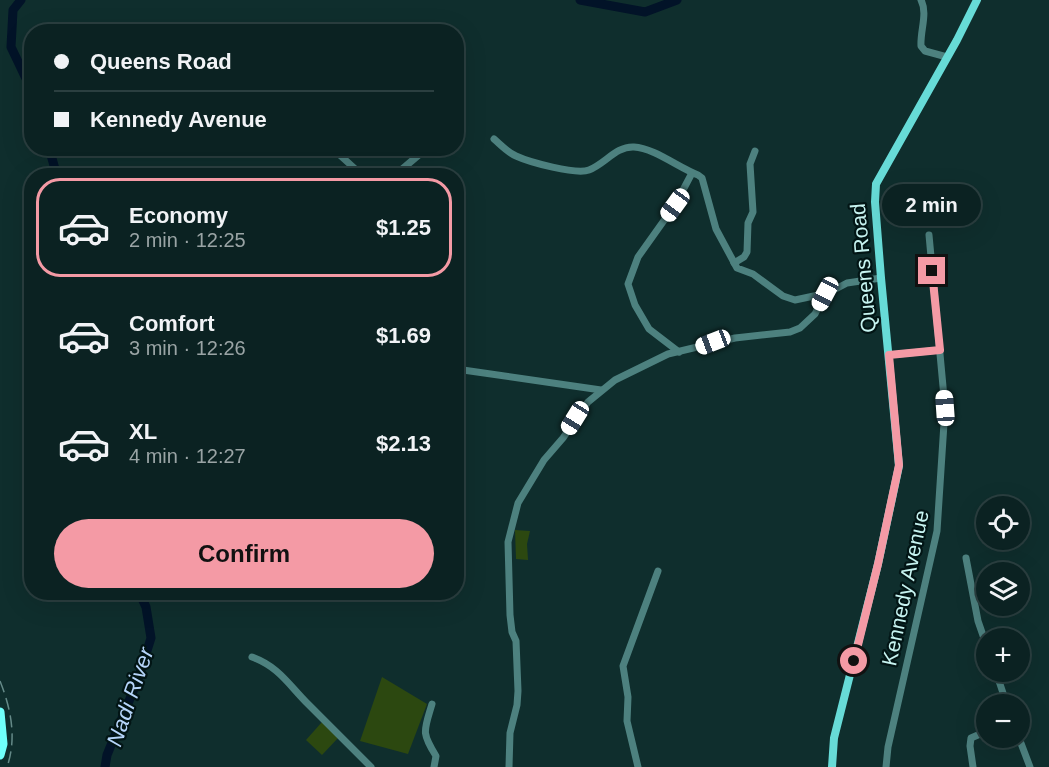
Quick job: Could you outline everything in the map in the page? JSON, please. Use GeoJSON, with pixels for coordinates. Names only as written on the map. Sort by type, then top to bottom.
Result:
{"type":"FeatureCollection","features":[{"type":"Feature","properties":{"kind":"highway"},"geometry":{"type":"LineString","coordinates":[[0,712],[3,744],[0,755]]}},
{"type":"Feature","properties":{"kind":"main road","name":"Queens Road"},"geometry":{"type":"LineString","coordinates":[[832,767],[834,738],[878,564],[897,477],[898,452],[881,278],[875,202],[876,184],[976,0]]}},
{"type":"Feature","properties":{"kind":"street"},"geometry":{"type":"LineString","coordinates":[[921,0],[924,5],[924,14],[921,46],[925,51],[947,57]]}},
{"type":"Feature","properties":{"kind":"street"},"geometry":{"type":"LineString","coordinates":[[494,139],[507,151],[520,158],[577,171],[588,170],[620,150],[634,147],[646,150],[702,178],[716,228],[737,268],[753,274],[789,299],[802,300],[825,294],[847,283],[881,278]]}},
{"type":"Feature","properties":{"kind":"street"},"geometry":{"type":"LineString","coordinates":[[734,263],[744,257],[747,252],[748,223],[753,212],[750,164],[755,151]]}},
{"type":"Feature","properties":{"kind":"street"},"geometry":{"type":"LineString","coordinates":[[341,156],[354,168]]}},
{"type":"Feature","properties":{"kind":"street"},"geometry":{"type":"LineString","coordinates":[[403,168],[418,156]]}},
{"type":"Feature","properties":{"kind":"street"},"geometry":{"type":"LineString","coordinates":[[679,352],[645,323],[634,305],[628,284],[638,257],[675,205],[692,173]]}},
{"type":"Feature","properties":{"kind":"street","name":"Kennedy Avenue"},"geometry":{"type":"LineString","coordinates":[[886,767],[888,747],[937,531],[945,408],[929,235]]}},
{"type":"Feature","properties":{"kind":"street"},"geometry":{"type":"LineString","coordinates":[[509,767],[510,737],[518,705],[518,691],[516,641],[511,624],[507,558],[518,502],[544,460],[588,402],[615,380],[668,354],[735,338],[790,332],[800,328],[814,314],[825,294]]}},
{"type":"Feature","properties":{"kind":"street"},"geometry":{"type":"LineString","coordinates":[[889,355],[940,350]]}},
{"type":"Feature","properties":{"kind":"street"},"geometry":{"type":"LineString","coordinates":[[464,370],[601,390]]}},
{"type":"Feature","properties":{"kind":"street"},"geometry":{"type":"LineString","coordinates":[[966,558],[980,628]]}},
{"type":"Feature","properties":{"kind":"street"},"geometry":{"type":"LineString","coordinates":[[638,767],[627,721],[628,697],[623,666],[658,571]]}},
{"type":"Feature","properties":{"kind":"street"},"geometry":{"type":"LineString","coordinates":[[252,657],[277,670],[301,698],[371,767]]}},
{"type":"Feature","properties":{"kind":"street"},"geometry":{"type":"LineString","coordinates":[[432,704],[424,732],[427,743],[435,756],[434,767]]}},
{"type":"Feature","properties":{"kind":"street"},"geometry":{"type":"LineString","coordinates":[[973,767],[970,746],[971,738],[976,736]]}},
{"type":"Feature","properties":{"kind":"street"},"geometry":{"type":"LineString","coordinates":[[1023,748],[1030,767]]}},
{"type":"Feature","properties":{"kind":"green space"},"geometry":{"type":"Polygon","coordinates":[[[515,530],[530,531],[527,544],[528,560],[516,559],[515,530]]]}},
{"type":"Feature","properties":{"kind":"green space"},"geometry":{"type":"Polygon","coordinates":[[[382,677],[427,704],[408,754],[360,741],[382,677]]]}},
{"type":"Feature","properties":{"kind":"green space"},"geometry":{"type":"Polygon","coordinates":[[[322,722],[338,738],[322,755],[306,740],[322,722]]]}},
{"type":"Feature","properties":{"kind":"waterway","name":"Nadi River"},"geometry":{"type":"LineString","coordinates":[[21,0],[13,10],[11,47],[24,74]]}},
{"type":"Feature","properties":{"kind":"waterway","name":"Nadi River"},"geometry":{"type":"LineString","coordinates":[[580,0],[645,12],[677,0]]}},
{"type":"Feature","properties":{"kind":"waterway","name":"Nadi River"},"geometry":{"type":"LineString","coordinates":[[51,156],[55,168]]}},
{"type":"Feature","properties":{"kind":"waterway","name":"Nadi River"},"geometry":{"type":"LineString","coordinates":[[105,767],[107,755],[138,679],[151,638],[143,600]]}},
{"type":"Feature","properties":{"kind":"railway"},"geometry":{"type":"LineString","coordinates":[[0,681],[7,702],[12,734],[7,767]]}},
{"type":"Feature","properties":{"kind":"route"},"geometry":{"type":"LineString","coordinates":[[854,661],[899,465],[889,355],[940,350],[932,271]]}}]}
